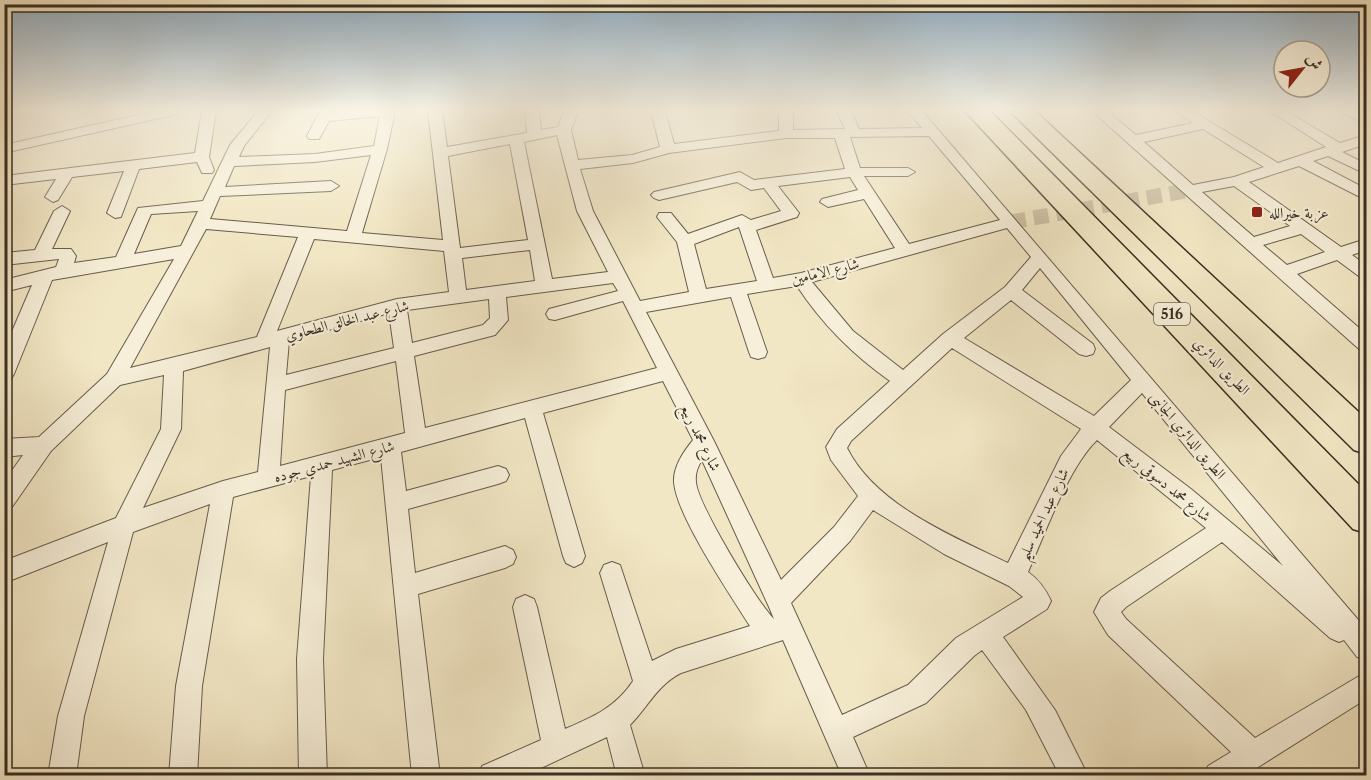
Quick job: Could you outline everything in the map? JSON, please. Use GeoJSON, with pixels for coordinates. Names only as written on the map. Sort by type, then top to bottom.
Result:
{"type":"FeatureCollection","features":[{"type":"Feature","properties":{"kind":"highway","name":"الطريق الدائري"},"geometry":{"type":"LineString","coordinates":[[1012,147],[1366,518]]}},
{"type":"Feature","properties":{"kind":"highway"},"geometry":{"type":"LineString","coordinates":[[1060,147],[1366,440]]}},
{"type":"Feature","properties":{"kind":"street"},"geometry":{"type":"LineString","coordinates":[[203,147],[202,157],[214,193]]}},
{"type":"Feature","properties":{"kind":"street"},"geometry":{"type":"LineString","coordinates":[[4,500],[44,445],[114,379],[187,250],[236,147]]}},
{"type":"Feature","properties":{"kind":"street"},"geometry":{"type":"LineString","coordinates":[[439,147],[458,298]]}},
{"type":"Feature","properties":{"kind":"street"},"geometry":{"type":"LineString","coordinates":[[440,153],[470,147]]}},
{"type":"Feature","properties":{"kind":"street"},"geometry":{"type":"LineString","coordinates":[[518,147],[545,286]]}},
{"type":"Feature","properties":{"kind":"street","name":"شارع محمد ربيع"},"geometry":{"type":"LineString","coordinates":[[568,147],[585,211],[670,372],[778,600],[778,630]]}},
{"type":"Feature","properties":{"kind":"street"},"geometry":{"type":"LineString","coordinates":[[572,165],[633,159],[681,147]]}},
{"type":"Feature","properties":{"kind":"street"},"geometry":{"type":"LineString","coordinates":[[850,147],[854,172],[905,250]]}},
{"type":"Feature","properties":{"kind":"street","name":"الطريق الدائري الجانبى"},"geometry":{"type":"LineString","coordinates":[[944,147],[1006,224],[1040,257],[1366,648]]}},
{"type":"Feature","properties":{"kind":"street"},"geometry":{"type":"LineString","coordinates":[[1141,147],[1366,344]]}},
{"type":"Feature","properties":{"kind":"street"},"geometry":{"type":"LineString","coordinates":[[1241,147],[1276,169]]}},
{"type":"Feature","properties":{"kind":"street"},"geometry":{"type":"LineString","coordinates":[[1330,147],[1366,170]]}},
{"type":"Feature","properties":{"kind":"street"},"geometry":{"type":"LineString","coordinates":[[1191,190],[1237,181],[1342,147]]}},
{"type":"Feature","properties":{"kind":"street"},"geometry":{"type":"LineString","coordinates":[[228,162],[315,158],[380,149],[353,237]]}},
{"type":"Feature","properties":{"kind":"street"},"geometry":{"type":"LineString","coordinates":[[4,181],[202,157]]}},
{"type":"Feature","properties":{"kind":"street"},"geometry":{"type":"LineString","coordinates":[[1301,161],[1366,195]]}},
{"type":"Feature","properties":{"kind":"street"},"geometry":{"type":"LineString","coordinates":[[115,213],[133,166]]}},
{"type":"Feature","properties":{"kind":"street"},"geometry":{"type":"LineString","coordinates":[[659,195],[740,177],[749,185],[854,172],[908,172]]}},
{"type":"Feature","properties":{"kind":"street"},"geometry":{"type":"LineString","coordinates":[[41,255],[67,173]]}},
{"type":"Feature","properties":{"kind":"street"},"geometry":{"type":"LineString","coordinates":[[1237,181],[1366,273]]}},
{"type":"Feature","properties":{"kind":"street"},"geometry":{"type":"LineString","coordinates":[[747,227],[791,213],[768,183]]}},
{"type":"Feature","properties":{"kind":"street"},"geometry":{"type":"LineString","coordinates":[[123,260],[149,211],[214,193],[331,186]]}},
{"type":"Feature","properties":{"kind":"street"},"geometry":{"type":"LineString","coordinates":[[828,202],[868,193]]}},
{"type":"Feature","properties":{"kind":"street"},"geometry":{"type":"LineString","coordinates":[[665,217],[686,241],[699,296]]}},
{"type":"Feature","properties":{"kind":"street"},"geometry":{"type":"LineString","coordinates":[[686,241],[739,220],[744,222],[767,285]]}},
{"type":"Feature","properties":{"kind":"street"},"geometry":{"type":"LineString","coordinates":[[201,223],[353,237],[452,250],[536,244]]}},
{"type":"Feature","properties":{"kind":"street","name":"شارع الامامين"},"geometry":{"type":"LineString","coordinates":[[628,293],[699,296],[801,279],[1006,224]]}},
{"type":"Feature","properties":{"kind":"street"},"geometry":{"type":"LineString","coordinates":[[1253,243],[1303,228]]}},
{"type":"Feature","properties":{"kind":"street"},"geometry":{"type":"LineString","coordinates":[[268,478],[276,385],[272,339],[308,233]]}},
{"type":"Feature","properties":{"kind":"street"},"geometry":{"type":"LineString","coordinates":[[1285,273],[1366,244]]}},
{"type":"Feature","properties":{"kind":"street"},"geometry":{"type":"LineString","coordinates":[[4,286],[63,271],[187,250]]}},
{"type":"Feature","properties":{"kind":"street"},"geometry":{"type":"LineString","coordinates":[[4,259],[67,254],[63,271]]}},
{"type":"Feature","properties":{"kind":"street"},"geometry":{"type":"LineString","coordinates":[[1014,577],[933,537],[872,496],[838,454],[836,447],[843,435],[950,339],[1011,291],[1040,257]]}},
{"type":"Feature","properties":{"kind":"street"},"geometry":{"type":"LineString","coordinates":[[4,374],[12,339],[45,275]]}},
{"type":"Feature","properties":{"kind":"street"},"geometry":{"type":"LineString","coordinates":[[801,279],[837,328],[876,363],[903,381]]}},
{"type":"Feature","properties":{"kind":"street","name":"شارع عبد الخالق الطحاوي"},"geometry":{"type":"LineString","coordinates":[[114,379],[174,366],[397,305],[545,286],[628,293]]}},
{"type":"Feature","properties":{"kind":"street"},"geometry":{"type":"LineString","coordinates":[[737,290],[758,352]]}},
{"type":"Feature","properties":{"kind":"street"},"geometry":{"type":"LineString","coordinates":[[1011,291],[1086,349]]}},
{"type":"Feature","properties":{"kind":"street"},"geometry":{"type":"LineString","coordinates":[[276,385],[489,330],[499,320],[496,292]]}},
{"type":"Feature","properties":{"kind":"street"},"geometry":{"type":"LineString","coordinates":[[555,314],[628,293]]}},
{"type":"Feature","properties":{"kind":"street"},"geometry":{"type":"LineString","coordinates":[[397,305],[416,439]]}},
{"type":"Feature","properties":{"kind":"street","name":"شارع محمد دسوقي ربيع"},"geometry":{"type":"LineString","coordinates":[[950,339],[1020,380],[1130,453],[1223,529],[1366,654]]}},
{"type":"Feature","properties":{"kind":"street"},"geometry":{"type":"LineString","coordinates":[[62,776],[71,716],[124,525],[171,429],[174,366]]}},
{"type":"Feature","properties":{"kind":"street","name":"شارع الشهيد حمدي جوده"},"geometry":{"type":"LineString","coordinates":[[4,572],[124,525],[223,490],[670,372]]}},
{"type":"Feature","properties":{"kind":"street","name":"شارع عبد الحميد سليم"},"geometry":{"type":"LineString","coordinates":[[836,730],[916,694],[945,669],[965,647],[1039,601],[1031,588],[1014,577],[1068,462],[1094,427],[1143,381]]}},
{"type":"Feature","properties":{"kind":"street"},"geometry":{"type":"LineString","coordinates":[[532,408],[574,556]]}},
{"type":"Feature","properties":{"kind":"street"},"geometry":{"type":"LineString","coordinates":[[704,441],[689,460],[684,484],[693,508],[778,630],[836,730],[856,776]]}},
{"type":"Feature","properties":{"kind":"street"},"geometry":{"type":"LineString","coordinates":[[4,448],[44,445]]}},
{"type":"Feature","properties":{"kind":"street"},"geometry":{"type":"LineString","coordinates":[[390,446],[426,776]]}},
{"type":"Feature","properties":{"kind":"street"},"geometry":{"type":"LineString","coordinates":[[313,776],[310,659],[322,464]]}},
{"type":"Feature","properties":{"kind":"street"},"geometry":{"type":"LineString","coordinates":[[396,503],[498,475]]}},
{"type":"Feature","properties":{"kind":"street"},"geometry":{"type":"LineString","coordinates":[[183,776],[189,686],[223,490]]}},
{"type":"Feature","properties":{"kind":"street"},"geometry":{"type":"LineString","coordinates":[[778,600],[842,534],[872,496]]}},
{"type":"Feature","properties":{"kind":"street"},"geometry":{"type":"LineString","coordinates":[[1223,529],[1109,606],[1106,612],[1117,627],[1253,754]]}},
{"type":"Feature","properties":{"kind":"street"},"geometry":{"type":"LineString","coordinates":[[405,588],[505,557]]}},
{"type":"Feature","properties":{"kind":"street"},"geometry":{"type":"LineString","coordinates":[[612,573],[646,682]]}},
{"type":"Feature","properties":{"kind":"street"},"geometry":{"type":"LineString","coordinates":[[525,607],[556,746]]}},
{"type":"Feature","properties":{"kind":"street"},"geometry":{"type":"LineString","coordinates":[[492,776],[615,720],[634,703],[646,682],[660,670],[676,662],[778,630]]}},
{"type":"Feature","properties":{"kind":"street"},"geometry":{"type":"LineString","coordinates":[[985,634],[1021,678],[1040,708],[1074,776]]}},
{"type":"Feature","properties":{"kind":"street"},"geometry":{"type":"LineString","coordinates":[[1218,776],[1366,685]]}},
{"type":"Feature","properties":{"kind":"street"},"geometry":{"type":"LineString","coordinates":[[615,720],[631,776]]}},
{"type":"Feature","properties":{"kind":"tunnel"},"geometry":{"type":"LineString","coordinates":[[1011,222],[1191,190]]}},
{"type":"Feature","properties":{"kind":"place","name":"عزبة خيرالله"},"geometry":{"type":"Point","coordinates":[1257,212]}}]}
